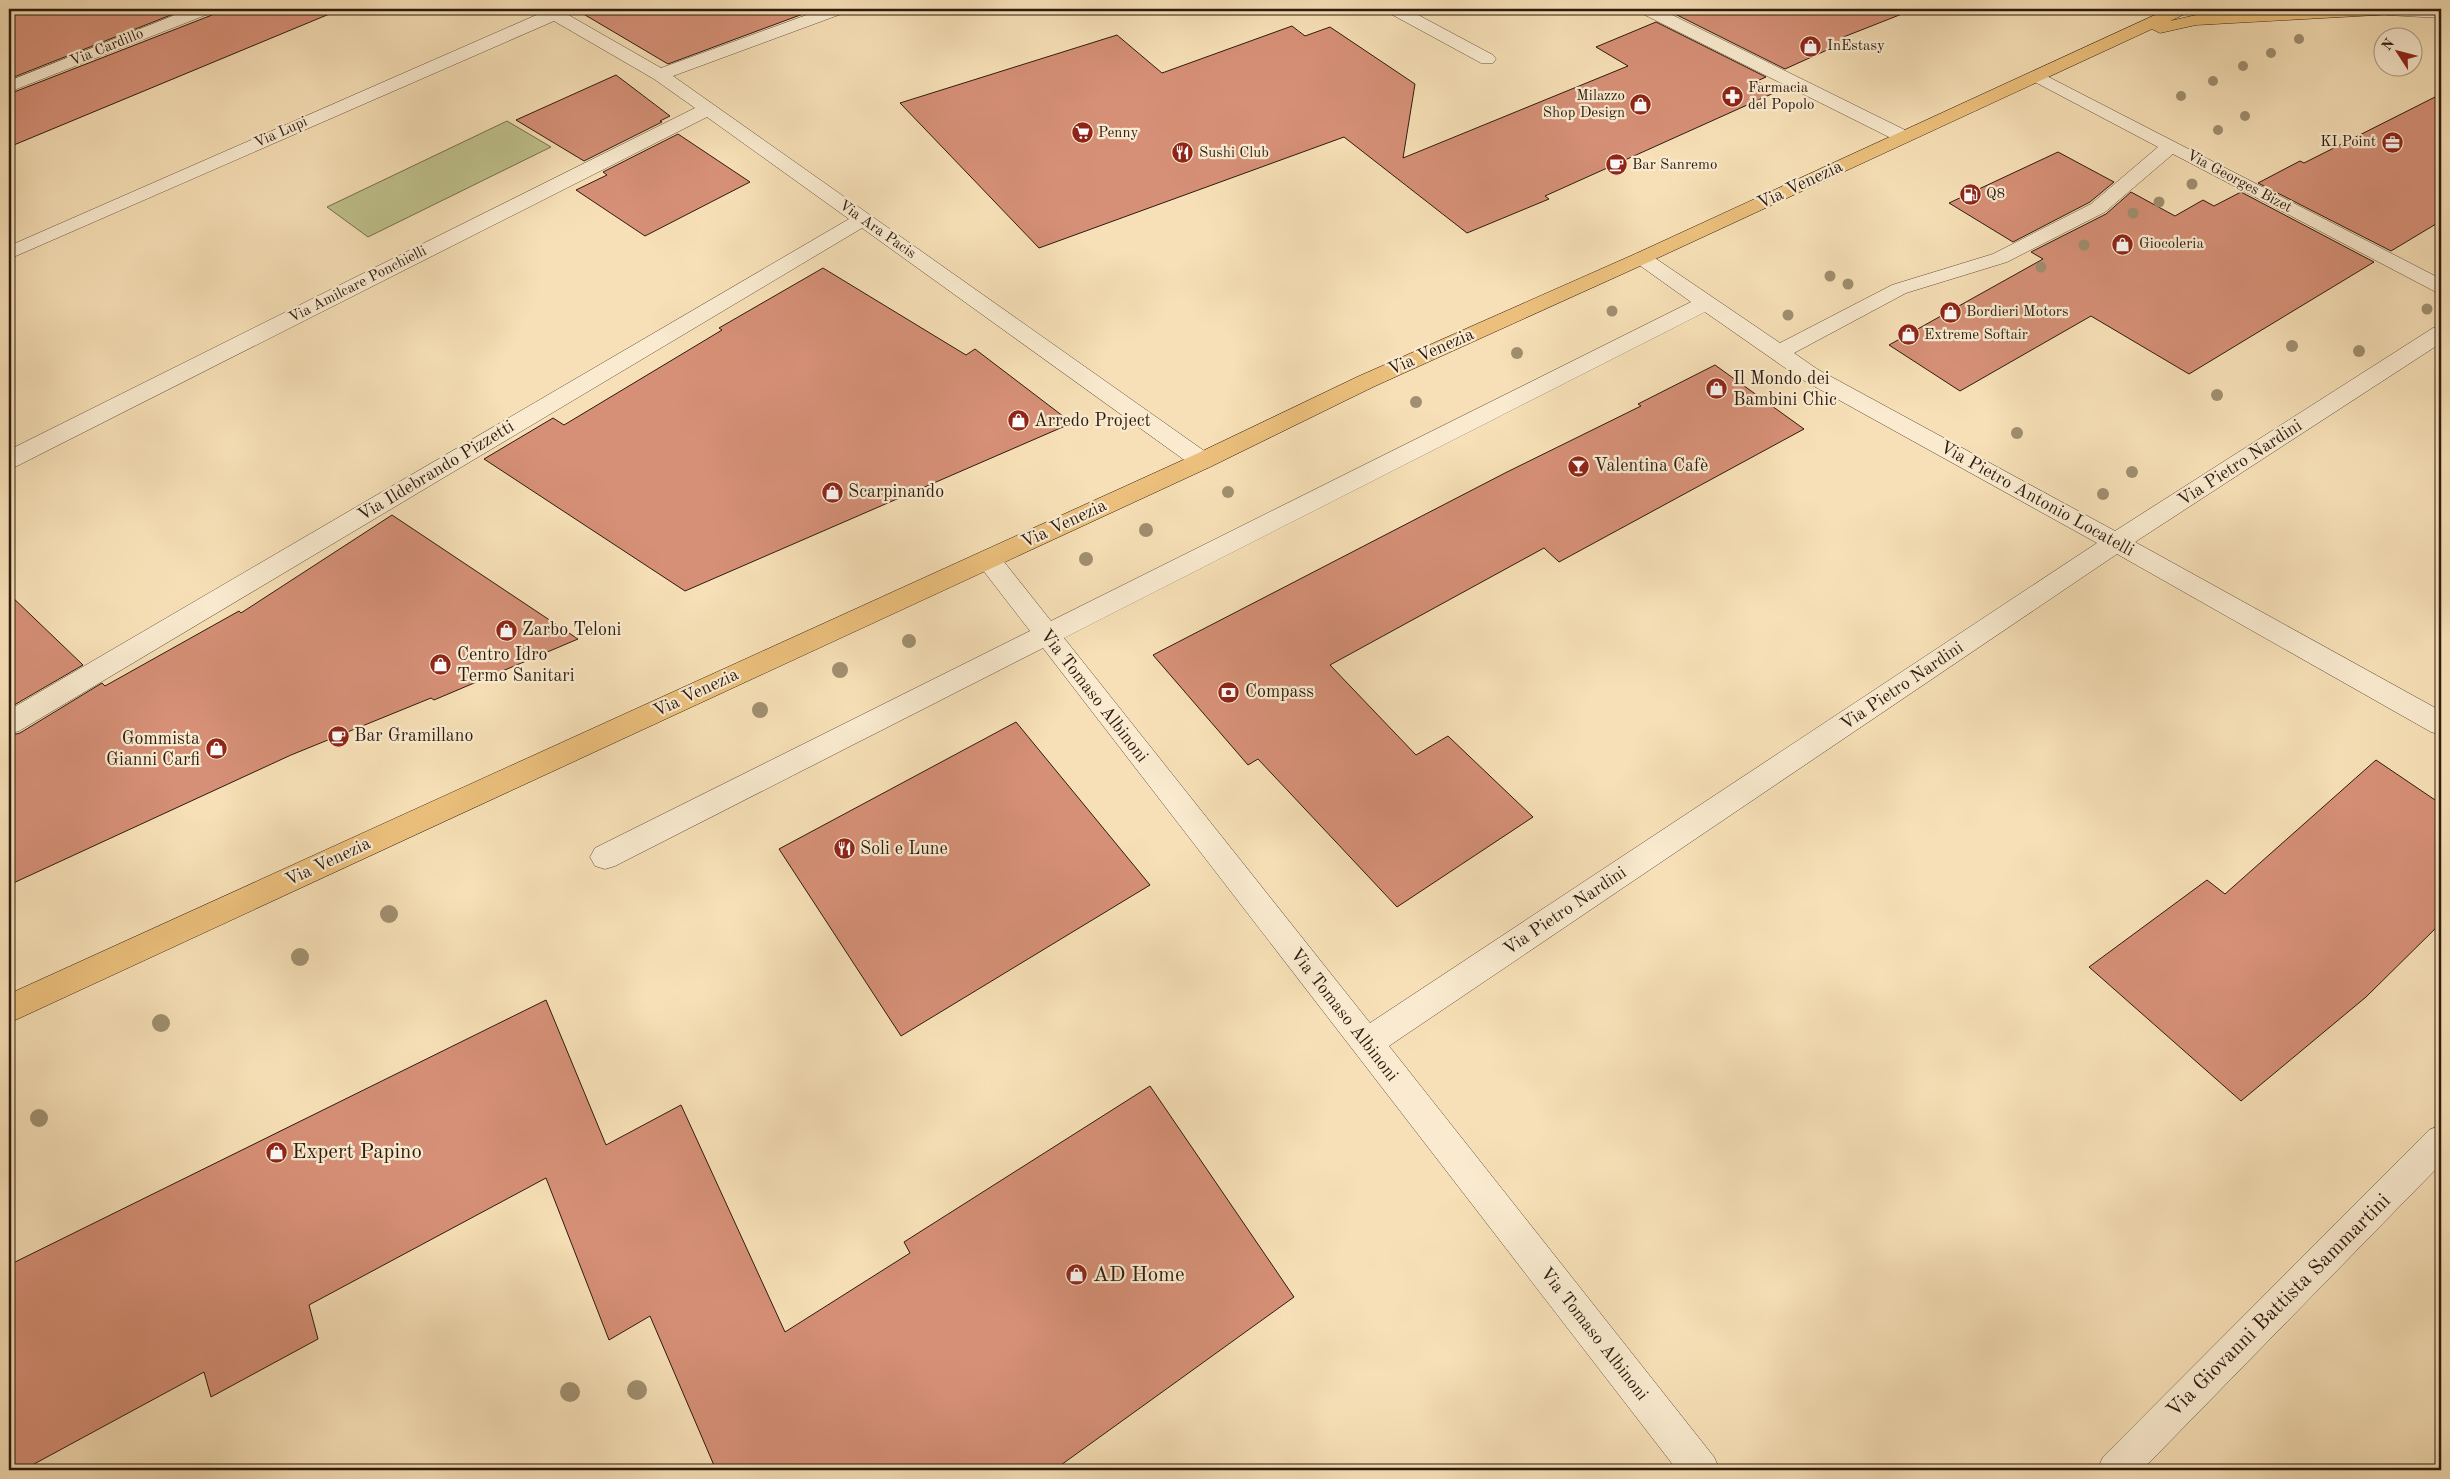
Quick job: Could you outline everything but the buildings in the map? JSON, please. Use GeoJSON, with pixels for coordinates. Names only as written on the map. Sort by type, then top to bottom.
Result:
{"type":"FeatureCollection","features":[{"type":"Feature","properties":{"kind":"main road"},"geometry":{"type":"LineString","coordinates":[[2119,38],[2181,9]]}},
{"type":"Feature","properties":{"kind":"main road"},"geometry":{"type":"LineString","coordinates":[[2119,38],[2196,20],[2362,9],[2391,9]]}},
{"type":"Feature","properties":{"kind":"main road","name":"Via Venezia"},"geometry":{"type":"LineString","coordinates":[[9,1009],[1202,461],[1365,382],[1642,258],[1902,136],[2119,38]]}},
{"type":"Feature","properties":{"kind":"street","name":"Via Cardillo"},"geometry":{"type":"LineString","coordinates":[[9,87],[204,9]]}},
{"type":"Feature","properties":{"kind":"street"},"geometry":{"type":"LineString","coordinates":[[660,75],[838,9]]}},
{"type":"Feature","properties":{"kind":"street"},"geometry":{"type":"LineString","coordinates":[[1395,9],[1487,59]]}},
{"type":"Feature","properties":{"kind":"street"},"geometry":{"type":"LineString","coordinates":[[1647,9],[1902,136]]}},
{"type":"Feature","properties":{"kind":"street"},"geometry":{"type":"LineString","coordinates":[[2391,9],[2441,13]]}},
{"type":"Feature","properties":{"kind":"street","name":"Via Ara Pacis"},"geometry":{"type":"LineString","coordinates":[[550,11],[660,75],[1202,461]]}},
{"type":"Feature","properties":{"kind":"street","name":"Via Lupi"},"geometry":{"type":"LineString","coordinates":[[9,253],[550,11]]}},
{"type":"Feature","properties":{"kind":"street","name":"Via Georges Bizet"},"geometry":{"type":"LineString","coordinates":[[2038,76],[2441,288]]}},
{"type":"Feature","properties":{"kind":"street","name":"Via Amilcare Ponchielli"},"geometry":{"type":"LineString","coordinates":[[9,460],[708,109]]}},
{"type":"Feature","properties":{"kind":"street"},"geometry":{"type":"LineString","coordinates":[[1778,353],[1898,289],[2000,258],[2098,208],[2171,146]]}},
{"type":"Feature","properties":{"kind":"street","name":"Via Ildebrando Pizzetti"},"geometry":{"type":"LineString","coordinates":[[9,723],[863,220]]}},
{"type":"Feature","properties":{"kind":"street","name":"Via Pietro Antonio Locatelli"},"geometry":{"type":"LineString","coordinates":[[1642,258],[1809,374],[2116,542],[2441,724]]}},
{"type":"Feature","properties":{"kind":"street"},"geometry":{"type":"LineString","coordinates":[[604,857],[1047,636],[1706,303]]}},
{"type":"Feature","properties":{"kind":"street","name":"Via Pietro Nardini"},"geometry":{"type":"LineString","coordinates":[[1366,1044],[2116,542],[2441,333]]}},
{"type":"Feature","properties":{"kind":"street","name":"Via Tomaso Albinoni"},"geometry":{"type":"LineString","coordinates":[[988,559],[1700,1470]]}},
{"type":"Feature","properties":{"kind":"street","name":"Via Giovanni Battista Sammartini"},"geometry":{"type":"LineString","coordinates":[[2116,1470],[2441,1141]]}},
{"type":"Feature","properties":{"kind":"green space"},"geometry":{"type":"Polygon","coordinates":[[[507,121],[551,147],[368,237],[327,207],[507,121]]]}},
{"type":"Feature","properties":{"kind":"place","name":"InEstasy"},"geometry":{"type":"Point","coordinates":[1811,46]}},
{"type":"Feature","properties":{"kind":"place","name":"Farmacia del Popolo"},"geometry":{"type":"Point","coordinates":[1732,97]}},
{"type":"Feature","properties":{"kind":"place","name":"Milazzo Shop Design"},"geometry":{"type":"Point","coordinates":[1641,105]}},
{"type":"Feature","properties":{"kind":"place","name":"Penny"},"geometry":{"type":"Point","coordinates":[1082,133]}},
{"type":"Feature","properties":{"kind":"place","name":"KI Point"},"geometry":{"type":"Point","coordinates":[2392,142]}},
{"type":"Feature","properties":{"kind":"place","name":"Sushi Club"},"geometry":{"type":"Point","coordinates":[1183,153]}},
{"type":"Feature","properties":{"kind":"place","name":"Bar Sanremo"},"geometry":{"type":"Point","coordinates":[1616,165]}},
{"type":"Feature","properties":{"kind":"place","name":"Q8"},"geometry":{"type":"Point","coordinates":[1970,194]}},
{"type":"Feature","properties":{"kind":"place","name":"Giocoleria"},"geometry":{"type":"Point","coordinates":[2123,244]}},
{"type":"Feature","properties":{"kind":"place","name":"Bordieri Motors"},"geometry":{"type":"Point","coordinates":[1950,312]}},
{"type":"Feature","properties":{"kind":"place","name":"Extreme Softair"},"geometry":{"type":"Point","coordinates":[1908,335]}},
{"type":"Feature","properties":{"kind":"place","name":"Il Mondo dei Bambini Chic"},"geometry":{"type":"Point","coordinates":[1717,389]}},
{"type":"Feature","properties":{"kind":"place","name":"Arredo Project"},"geometry":{"type":"Point","coordinates":[1018,421]}},
{"type":"Feature","properties":{"kind":"place","name":"Valentina Cafè"},"geometry":{"type":"Point","coordinates":[1578,466]}},
{"type":"Feature","properties":{"kind":"place","name":"Scarpinando"},"geometry":{"type":"Point","coordinates":[832,492]}},
{"type":"Feature","properties":{"kind":"place","name":"Zarbo Teloni"},"geometry":{"type":"Point","coordinates":[506,630]}},
{"type":"Feature","properties":{"kind":"place","name":"Centro Idro Termo Sanitari"},"geometry":{"type":"Point","coordinates":[441,665]}},
{"type":"Feature","properties":{"kind":"place","name":"Compass"},"geometry":{"type":"Point","coordinates":[1229,692]}},
{"type":"Feature","properties":{"kind":"place","name":"Bar Gramillano"},"geometry":{"type":"Point","coordinates":[338,736]}},
{"type":"Feature","properties":{"kind":"place","name":"Gommista Gianni Carfi"},"geometry":{"type":"Point","coordinates":[216,749]}},
{"type":"Feature","properties":{"kind":"place","name":"Soli e Lune"},"geometry":{"type":"Point","coordinates":[844,849]}},
{"type":"Feature","properties":{"kind":"place","name":"Expert Papino"},"geometry":{"type":"Point","coordinates":[276,1152]}},
{"type":"Feature","properties":{"kind":"place","name":"AD Home"},"geometry":{"type":"Point","coordinates":[1077,1275]}}]}
